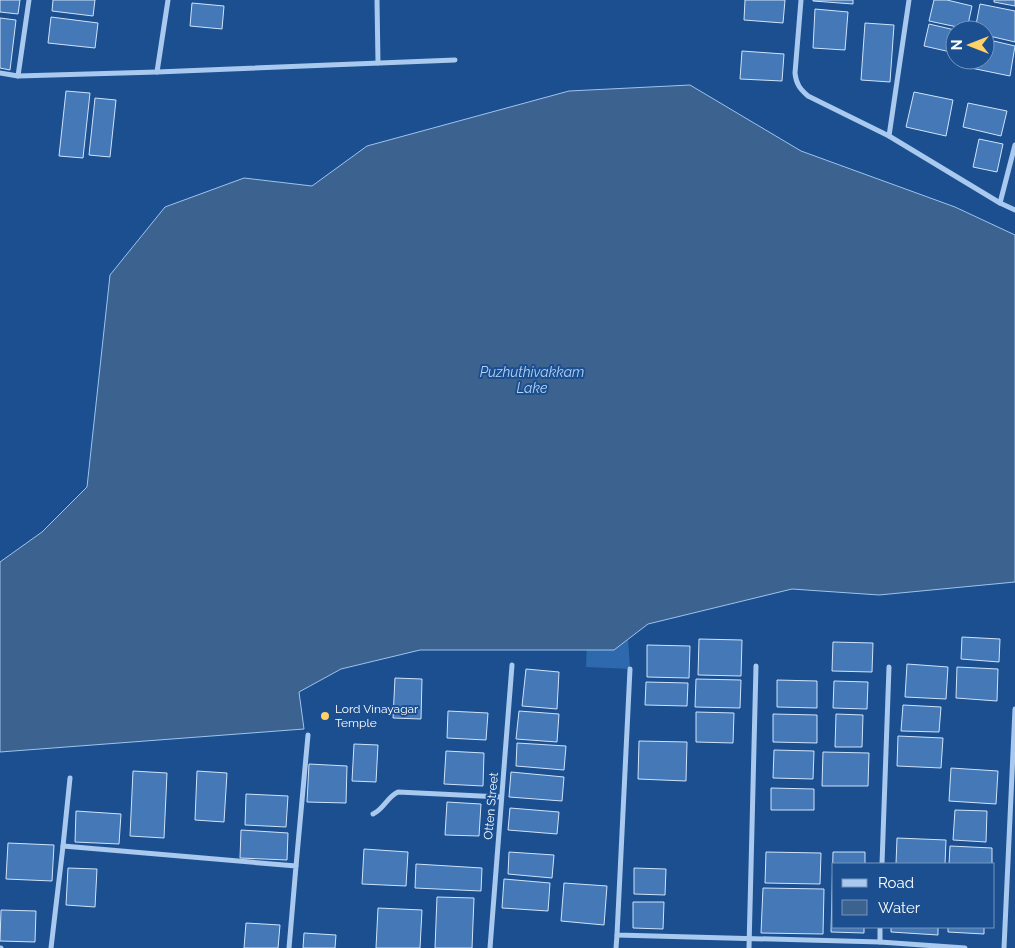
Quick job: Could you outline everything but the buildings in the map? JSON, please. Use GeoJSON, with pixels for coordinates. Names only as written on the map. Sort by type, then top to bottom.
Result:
{"type":"FeatureCollection","features":[{"type":"Feature","properties":{"kind":"street"},"geometry":{"type":"LineString","coordinates":[[18,76],[29,0]]}},
{"type":"Feature","properties":{"kind":"street"},"geometry":{"type":"LineString","coordinates":[[157,72],[168,0]]}},
{"type":"Feature","properties":{"kind":"street"},"geometry":{"type":"LineString","coordinates":[[377,0],[378,63]]}},
{"type":"Feature","properties":{"kind":"street"},"geometry":{"type":"LineString","coordinates":[[801,0],[795,73],[799,88],[808,96],[889,136],[1000,203],[1015,210]]}},
{"type":"Feature","properties":{"kind":"street"},"geometry":{"type":"LineString","coordinates":[[889,136],[910,0]]}},
{"type":"Feature","properties":{"kind":"street"},"geometry":{"type":"LineString","coordinates":[[0,73],[18,76],[455,60]]}},
{"type":"Feature","properties":{"kind":"street"},"geometry":{"type":"LineString","coordinates":[[1000,203],[1015,145]]}},
{"type":"Feature","properties":{"kind":"street","name":"Otten Street"},"geometry":{"type":"LineString","coordinates":[[490,948],[512,665]]}},
{"type":"Feature","properties":{"kind":"street"},"geometry":{"type":"LineString","coordinates":[[749,948],[756,666]]}},
{"type":"Feature","properties":{"kind":"street"},"geometry":{"type":"LineString","coordinates":[[882,863],[889,667]]}},
{"type":"Feature","properties":{"kind":"street"},"geometry":{"type":"LineString","coordinates":[[616,948],[630,669]]}},
{"type":"Feature","properties":{"kind":"street"},"geometry":{"type":"LineString","coordinates":[[1004,948],[1015,708]]}},
{"type":"Feature","properties":{"kind":"street"},"geometry":{"type":"LineString","coordinates":[[290,948],[308,734]]}},
{"type":"Feature","properties":{"kind":"street"},"geometry":{"type":"LineString","coordinates":[[51,948],[70,778]]}},
{"type":"Feature","properties":{"kind":"street"},"geometry":{"type":"LineString","coordinates":[[373,814],[379,811],[391,795],[398,792],[501,797]]}},
{"type":"Feature","properties":{"kind":"street"},"geometry":{"type":"LineString","coordinates":[[63,846],[296,866]]}},
{"type":"Feature","properties":{"kind":"street"},"geometry":{"type":"LineString","coordinates":[[880,928],[880,942]]}},
{"type":"Feature","properties":{"kind":"street"},"geometry":{"type":"LineString","coordinates":[[617,935],[880,942],[965,948]]}},
{"type":"Feature","properties":{"kind":"shaded area"},"geometry":{"type":"Polygon","coordinates":[[[628,639],[630,669],[586,667],[587,641],[628,639]]]}},
{"type":"Feature","properties":{"kind":"water","name":"Puzhuthivakkam Lake"},"geometry":{"type":"Polygon","coordinates":[[[690,85],[801,151],[955,207],[1015,235],[1015,582],[879,595],[792,589],[648,624],[614,650],[420,650],[341,669],[299,692],[304,729],[0,752],[0,562],[42,532],[87,487],[110,275],[165,207],[244,178],[312,186],[367,146],[569,91],[690,85]]]}},
{"type":"Feature","properties":{"kind":"place","name":"Lord Vinayagar Temple"},"geometry":{"type":"Point","coordinates":[325,716]}}]}
